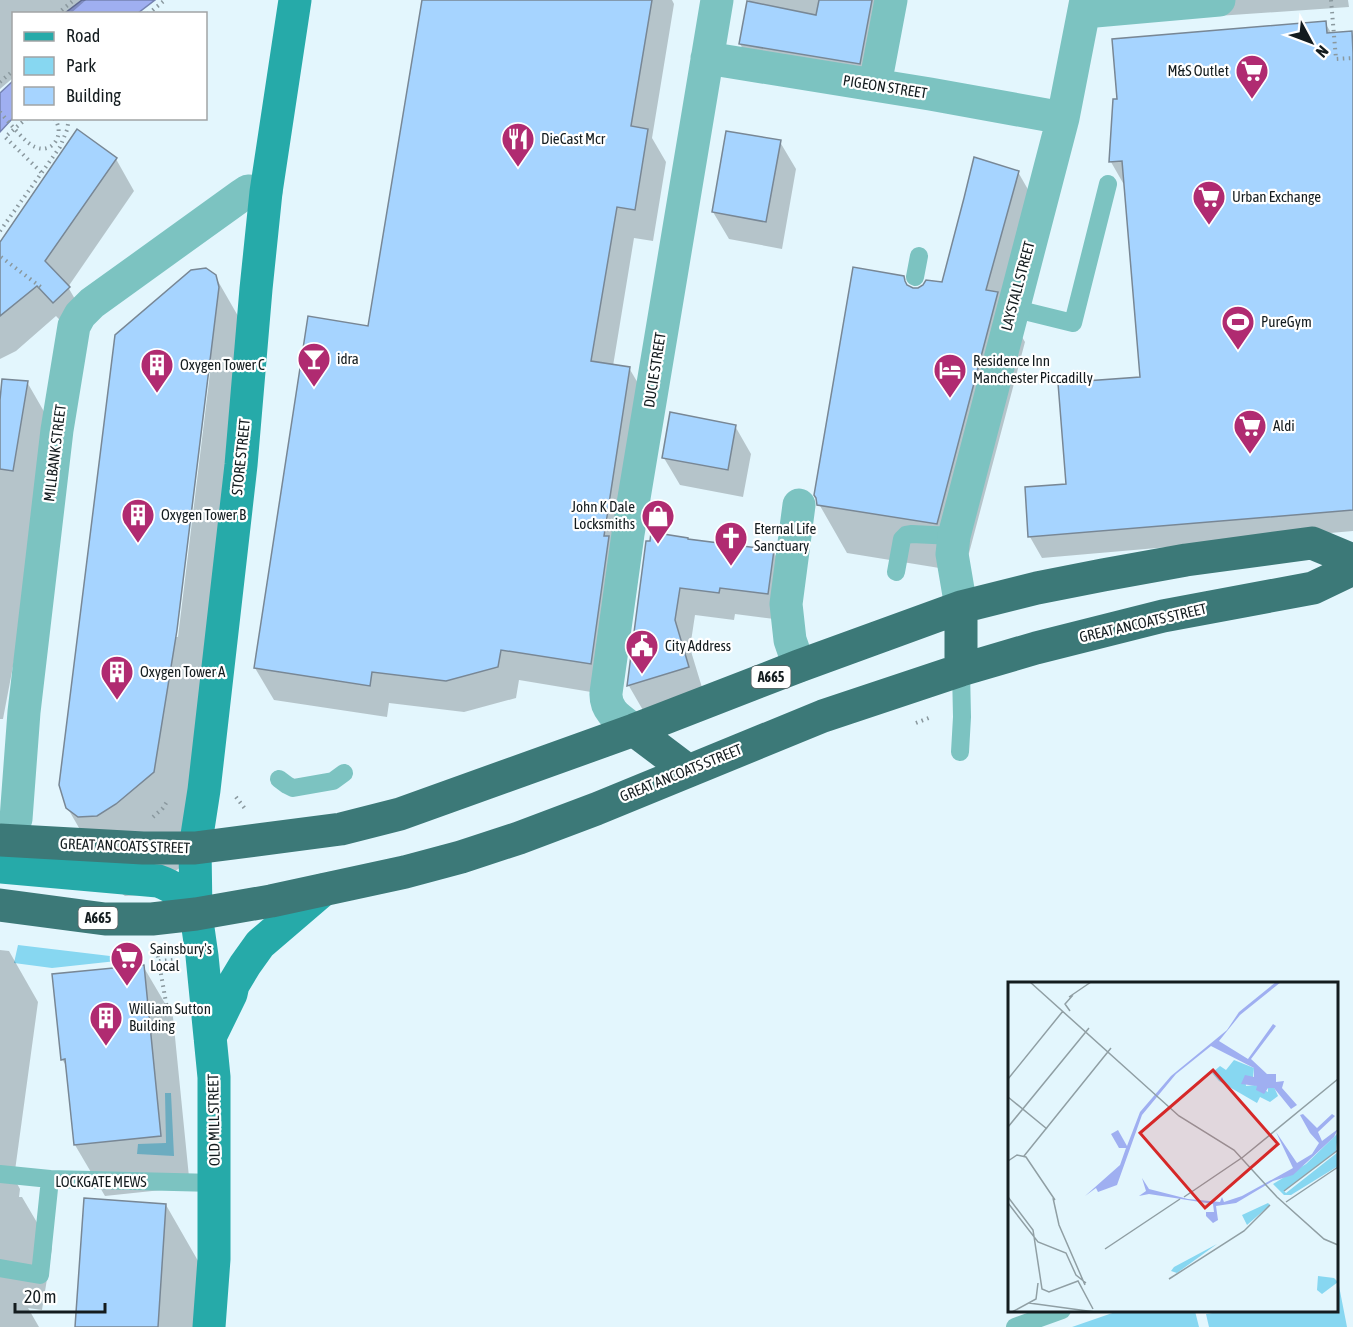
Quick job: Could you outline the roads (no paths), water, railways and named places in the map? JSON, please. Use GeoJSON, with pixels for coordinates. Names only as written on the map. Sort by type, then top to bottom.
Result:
{"type":"FeatureCollection","features":[{"type":"Feature","properties":{"kind":"highway","name":"GREAT ANCOATS STREET"},"geometry":{"type":"LineString","coordinates":[[8,830],[143,848],[195,848],[341,829],[400,814],[634,730],[799,666],[961,607],[1037,588],[1185,560],[1312,543],[1353,560]]}},
{"type":"Feature","properties":{"kind":"highway","name":"GREAT ANCOATS STREET"},"geometry":{"type":"LineString","coordinates":[[0,905],[105,919],[152,919],[196,914],[405,872],[471,854],[596,809],[823,716],[961,670],[1036,648],[1163,616],[1313,588],[1353,569]]}},
{"type":"Feature","properties":{"kind":"highway"},"geometry":{"type":"LineString","coordinates":[[961,607],[961,670]]}},
{"type":"Feature","properties":{"kind":"highway"},"geometry":{"type":"LineString","coordinates":[[634,730],[687,770]]}},
{"type":"Feature","properties":{"kind":"street","name":"STORE STREET"},"geometry":{"type":"LineString","coordinates":[[196,914],[195,848],[204,790],[238,489],[266,192],[295,0]]}},
{"type":"Feature","properties":{"kind":"street","name":"DUCIE STREET"},"geometry":{"type":"LineString","coordinates":[[634,730],[609,708],[606,693],[628,534],[717,0]]}},
{"type":"Feature","properties":{"kind":"street"},"geometry":{"type":"LineString","coordinates":[[875,85],[891,0]]}},
{"type":"Feature","properties":{"kind":"street"},"geometry":{"type":"LineString","coordinates":[[1085,6],[1220,0]]}},
{"type":"Feature","properties":{"kind":"street","name":"LAYSTALL STREET"},"geometry":{"type":"LineString","coordinates":[[961,607],[952,554],[954,536],[1063,118],[1085,6]]}},
{"type":"Feature","properties":{"kind":"street","name":"PIGEON STREET"},"geometry":{"type":"LineString","coordinates":[[707,58],[1063,118]]}},
{"type":"Feature","properties":{"kind":"street","name":"MILLBANK STREET"},"geometry":{"type":"LineString","coordinates":[[8,830],[57,430],[74,326],[80,315],[92,303],[242,195],[248,191],[266,192]]}},
{"type":"Feature","properties":{"kind":"street"},"geometry":{"type":"LineString","coordinates":[[799,505],[786,604],[790,640],[799,666]]}},
{"type":"Feature","properties":{"kind":"street"},"geometry":{"type":"LineString","coordinates":[[0,867],[158,881],[179,891],[196,914]]}},
{"type":"Feature","properties":{"kind":"street"},"geometry":{"type":"LineString","coordinates":[[210,1037],[231,994],[233,985],[260,944],[323,890]]}},
{"type":"Feature","properties":{"kind":"street","name":"OLD MILL STREET"},"geometry":{"type":"LineString","coordinates":[[196,914],[214,1077],[214,1259],[209,1327]]}},
{"type":"Feature","properties":{"kind":"lane"},"geometry":{"type":"LineString","coordinates":[[1012,308],[1073,323],[1108,184]]}},
{"type":"Feature","properties":{"kind":"lane"},"geometry":{"type":"LineString","coordinates":[[915,278],[919,256]]}},
{"type":"Feature","properties":{"kind":"lane"},"geometry":{"type":"LineString","coordinates":[[896,572],[902,539],[906,535],[954,536]]}},
{"type":"Feature","properties":{"kind":"lane"},"geometry":{"type":"LineString","coordinates":[[960,752],[961,670]]}},
{"type":"Feature","properties":{"kind":"lane"},"geometry":{"type":"LineString","coordinates":[[279,779],[293,788],[333,781],[344,773]]}},
{"type":"Feature","properties":{"kind":"lane"},"geometry":{"type":"LineString","coordinates":[[0,1174],[50,1179]]}},
{"type":"Feature","properties":{"kind":"lane","name":"LOCKGATE MEWS"},"geometry":{"type":"LineString","coordinates":[[0,1268],[40,1275],[50,1179],[215,1183]]}},
{"type":"Feature","properties":{"kind":"lane"},"geometry":{"type":"LineString","coordinates":[[1015,1327],[1059,1312]]}},
{"type":"Feature","properties":{"kind":"place","name":"M&S Outlet"},"geometry":{"type":"Point","coordinates":[1252,100]}},
{"type":"Feature","properties":{"kind":"place","name":"DieCast Mcr"},"geometry":{"type":"Point","coordinates":[518,168]}},
{"type":"Feature","properties":{"kind":"place","name":"Urban Exchange"},"geometry":{"type":"Point","coordinates":[1209,226]}},
{"type":"Feature","properties":{"kind":"place","name":"PureGym"},"geometry":{"type":"Point","coordinates":[1238,351]}},
{"type":"Feature","properties":{"kind":"place","name":"idra"},"geometry":{"type":"Point","coordinates":[314,388]}},
{"type":"Feature","properties":{"kind":"place","name":"Oxygen Tower C"},"geometry":{"type":"Point","coordinates":[157,394]}},
{"type":"Feature","properties":{"kind":"place","name":"Residence Inn Manchester Piccadilly"},"geometry":{"type":"Point","coordinates":[950,399]}},
{"type":"Feature","properties":{"kind":"place","name":"Aldi"},"geometry":{"type":"Point","coordinates":[1250,455]}},
{"type":"Feature","properties":{"kind":"place","name":"Oxygen Tower B"},"geometry":{"type":"Point","coordinates":[138,544]}},
{"type":"Feature","properties":{"kind":"place","name":"John K Dale Locksmiths"},"geometry":{"type":"Point","coordinates":[658,545]}},
{"type":"Feature","properties":{"kind":"place","name":"Eternal Life Sanctuary"},"geometry":{"type":"Point","coordinates":[731,567]}},
{"type":"Feature","properties":{"kind":"place","name":"City Address"},"geometry":{"type":"Point","coordinates":[642,675]}},
{"type":"Feature","properties":{"kind":"place","name":"Oxygen Tower A"},"geometry":{"type":"Point","coordinates":[117,701]}},
{"type":"Feature","properties":{"kind":"place","name":"Sainsbury's Local"},"geometry":{"type":"Point","coordinates":[127,987]}},
{"type":"Feature","properties":{"kind":"place","name":"William Sutton Building"},"geometry":{"type":"Point","coordinates":[106,1047]}}]}
